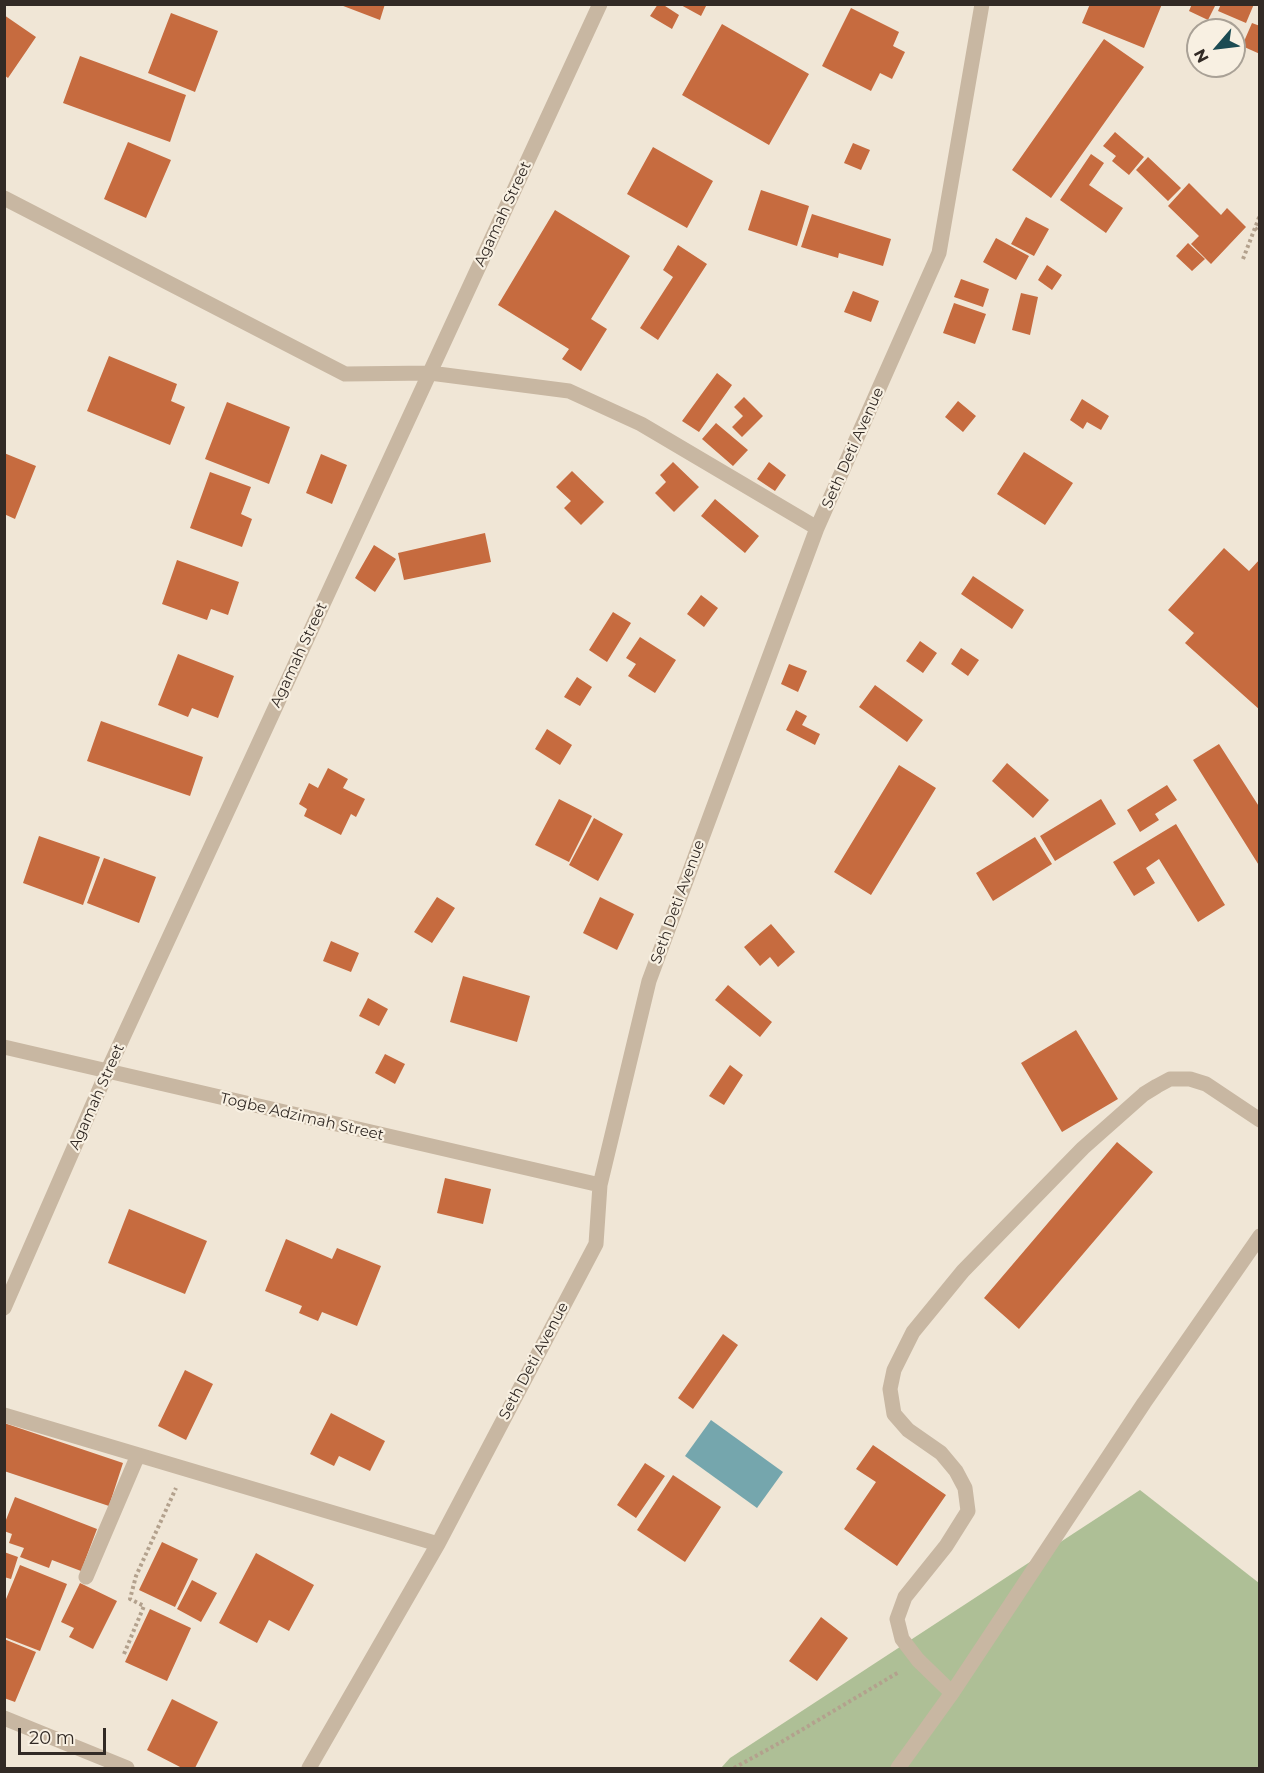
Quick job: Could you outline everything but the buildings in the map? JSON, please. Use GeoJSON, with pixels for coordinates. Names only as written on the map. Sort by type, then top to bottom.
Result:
{"type":"FeatureCollection","features":[{"type":"Feature","properties":{"kind":"street","name":"Agamah Street"},"geometry":{"type":"LineString","coordinates":[[4,1308],[107,1072],[600,4]]}},
{"type":"Feature","properties":{"kind":"street","name":"Seth Deti Avenue"},"geometry":{"type":"LineString","coordinates":[[309,1768],[438,1544],[596,1244],[600,1185],[649,981],[818,528],[939,253],[982,4]]}},
{"type":"Feature","properties":{"kind":"street"},"geometry":{"type":"LineString","coordinates":[[4,198],[345,374],[430,373],[569,392],[641,424],[818,528]]}},
{"type":"Feature","properties":{"kind":"street","name":"Togbe Adzimah Street"},"geometry":{"type":"LineString","coordinates":[[4,1047],[600,1185]]}},
{"type":"Feature","properties":{"kind":"street"},"geometry":{"type":"LineString","coordinates":[[952,1693],[918,1660],[902,1639],[897,1619],[905,1597],[946,1546],[968,1511],[965,1488],[956,1471],[941,1453],[908,1430],[894,1414],[890,1389],[894,1370],[913,1332],[963,1271],[1083,1148],[1130,1106],[1157,1086],[1170,1079],[1190,1079],[1215,1090],[1260,1120]]}},
{"type":"Feature","properties":{"kind":"street"},"geometry":{"type":"LineString","coordinates":[[898,1768],[952,1693],[1144,1403],[1260,1236]]}},
{"type":"Feature","properties":{"kind":"street"},"geometry":{"type":"LineString","coordinates":[[4,1416],[438,1544]]}},
{"type":"Feature","properties":{"kind":"street"},"geometry":{"type":"LineString","coordinates":[[86,1578],[138,1455]]}},
{"type":"Feature","properties":{"kind":"street"},"geometry":{"type":"LineString","coordinates":[[4,1718],[127,1768]]}},
{"type":"Feature","properties":{"kind":"path"},"geometry":{"type":"LineString","coordinates":[[1243,259],[1260,215]]}},
{"type":"Feature","properties":{"kind":"path"},"geometry":{"type":"LineString","coordinates":[[1255,228],[1260,233]]}},
{"type":"Feature","properties":{"kind":"path"},"geometry":{"type":"LineString","coordinates":[[124,1654],[144,1606],[130,1599],[136,1576],[185,1469]]}},
{"type":"Feature","properties":{"kind":"path"},"geometry":{"type":"LineString","coordinates":[[734,1768],[918,1660]]}},
{"type":"Feature","properties":{"kind":"green space"},"geometry":{"type":"Polygon","coordinates":[[[1140,1490],[1259,1583],[1259,1768],[721,1768],[730,1758],[1140,1490]]]}},
{"type":"Feature","properties":{"kind":"water"},"geometry":{"type":"Polygon","coordinates":[[[711,1420],[783,1472],[757,1508],[685,1456],[711,1420]]]}}]}
